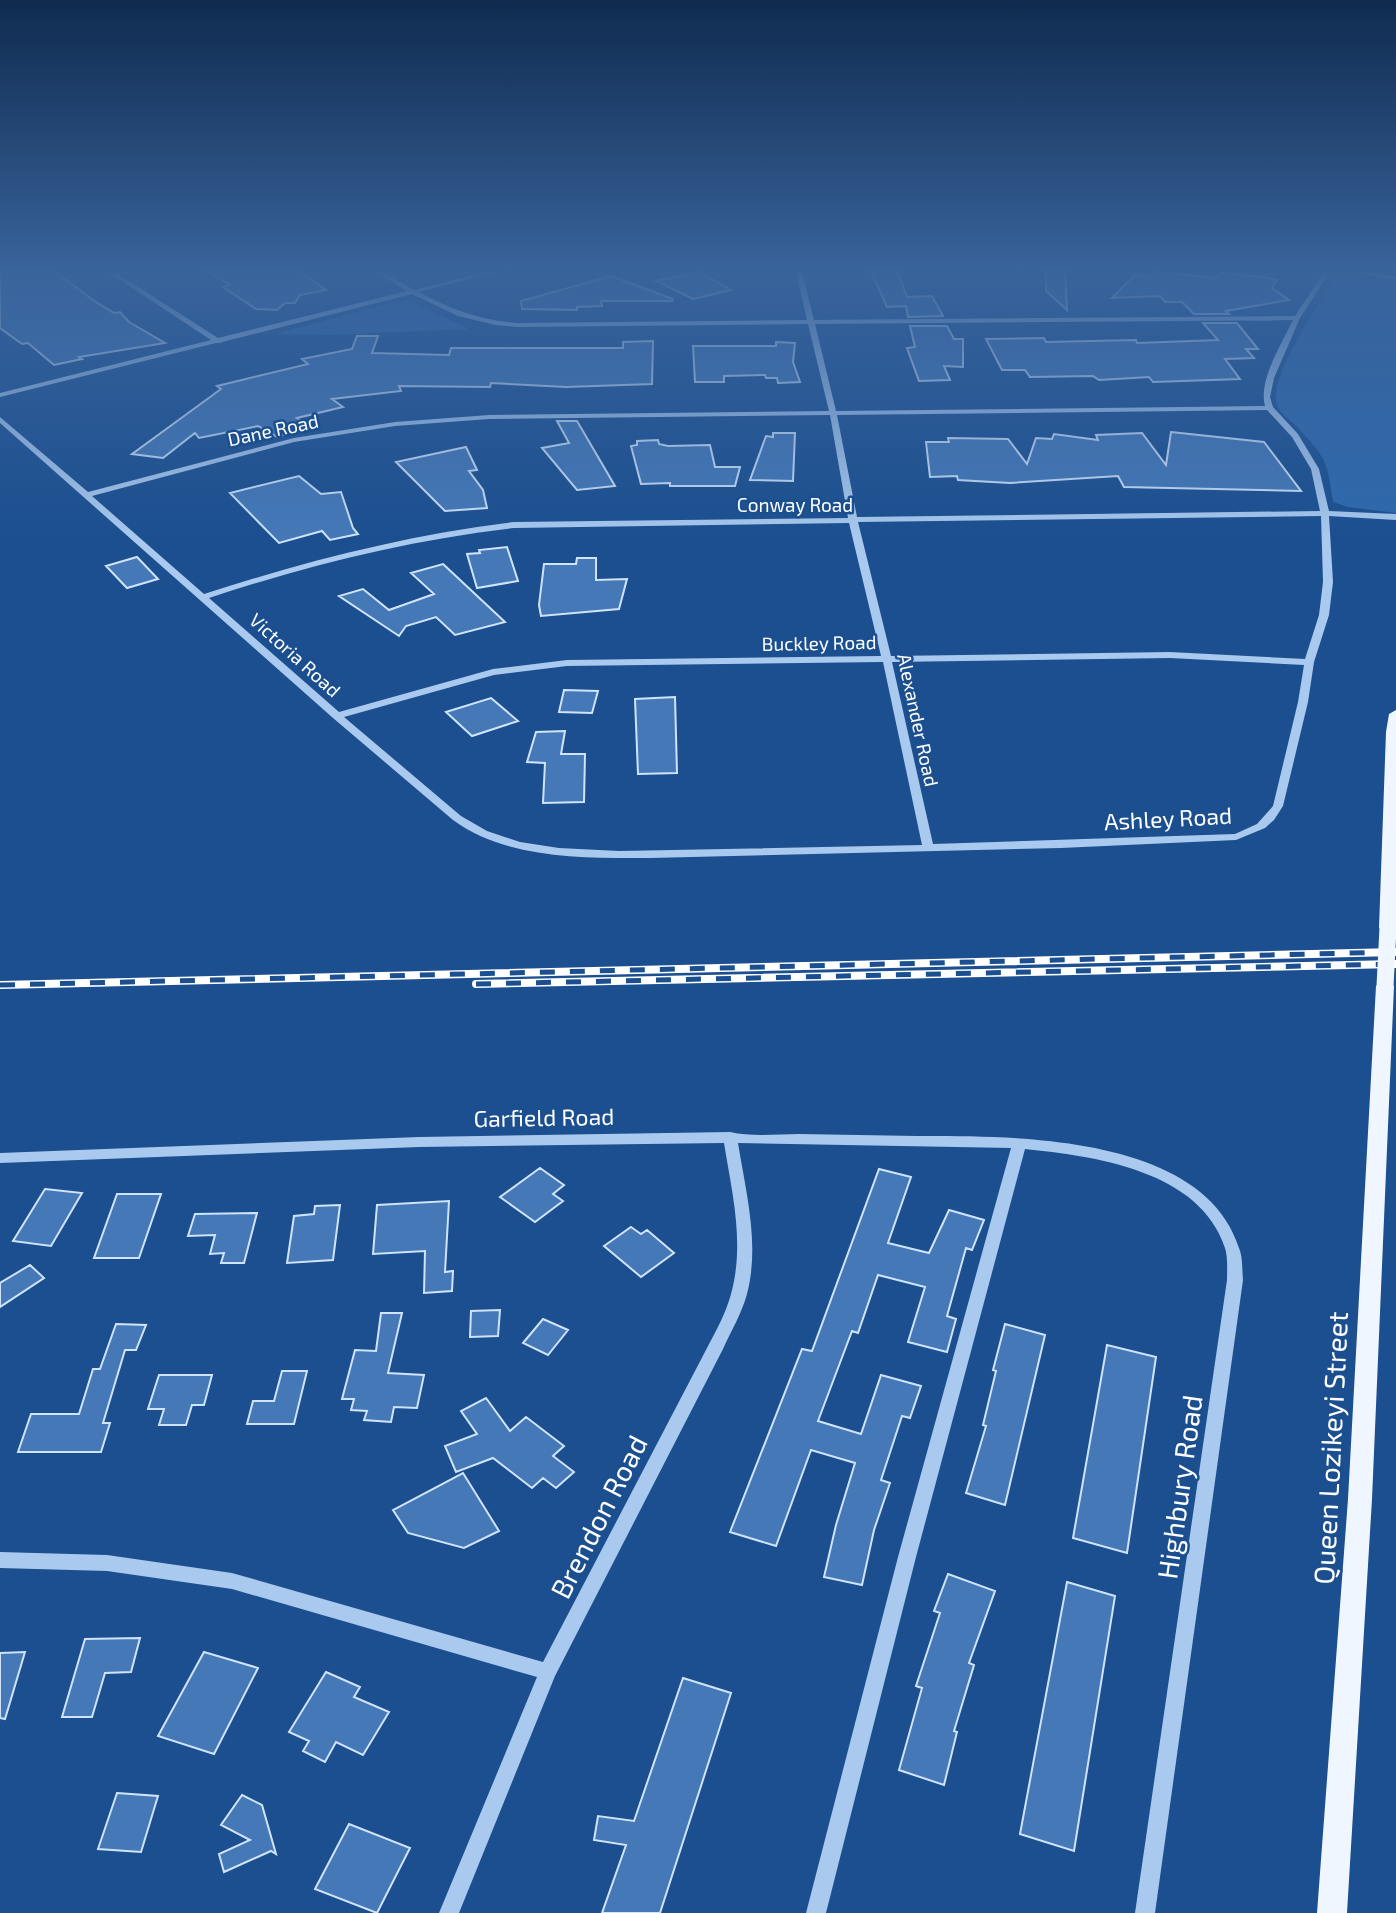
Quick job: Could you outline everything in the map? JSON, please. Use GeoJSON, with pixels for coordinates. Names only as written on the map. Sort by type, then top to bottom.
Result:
{"type":"FeatureCollection","features":[{"type":"Feature","properties":{"kind":"main road","name":"Queen Lozikeyi Street"},"geometry":{"type":"LineString","coordinates":[[1332,1913],[1360,1499],[1388,928],[1393,732],[1396,713]]}},
{"type":"Feature","properties":{"kind":"street"},"geometry":{"type":"LineString","coordinates":[[0,395],[139,361]]}},
{"type":"Feature","properties":{"kind":"street","name":"Alexander Road"},"geometry":{"type":"LineString","coordinates":[[822,361],[853,521],[928,848]]}},
{"type":"Feature","properties":{"kind":"street"},"geometry":{"type":"LineString","coordinates":[[1269,408],[1267,386],[1278,361]]}},
{"type":"Feature","properties":{"kind":"street","name":"Dane Road"},"geometry":{"type":"LineString","coordinates":[[87,495],[295,440],[395,424],[489,417],[1269,408]]}},
{"type":"Feature","properties":{"kind":"street","name":"Ashley Road"},"geometry":{"type":"LineString","coordinates":[[599,853],[928,848],[1236,837],[1258,830],[1269,821],[1278,806],[1303,702],[1308,662],[1324,615],[1328,582],[1325,513],[1315,469],[1309,456],[1269,408]]}},
{"type":"Feature","properties":{"kind":"street","name":"Victoria Road"},"geometry":{"type":"LineString","coordinates":[[0,418],[337,716],[471,829],[499,840],[532,847],[599,853]]}},
{"type":"Feature","properties":{"kind":"street","name":"Conway Road"},"geometry":{"type":"LineString","coordinates":[[204,597],[349,552],[463,530],[514,525],[1325,513],[1396,517]]}},
{"type":"Feature","properties":{"kind":"street","name":"Buckley Road"},"geometry":{"type":"LineString","coordinates":[[337,716],[493,672],[567,663],[1170,655],[1308,662]]}},
{"type":"Feature","properties":{"kind":"street","name":"Garfield Road"},"geometry":{"type":"LineString","coordinates":[[0,1158],[354,1145],[730,1137],[1019,1144],[1088,1152]]}},
{"type":"Feature","properties":{"kind":"street","name":"Brendon Road"},"geometry":{"type":"LineString","coordinates":[[449,1913],[548,1672],[715,1349],[739,1295],[746,1257],[745,1216],[730,1137]]}},
{"type":"Feature","properties":{"kind":"street"},"geometry":{"type":"LineString","coordinates":[[816,1913],[1019,1144]]}},
{"type":"Feature","properties":{"kind":"street","name":"Highbury Road"},"geometry":{"type":"LineString","coordinates":[[1088,1152],[1134,1163],[1167,1178],[1199,1199],[1220,1221],[1233,1250],[1233,1306],[1145,1913]]}},
{"type":"Feature","properties":{"kind":"street"},"geometry":{"type":"LineString","coordinates":[[0,1560],[107,1563],[232,1581],[548,1672]]}},
{"type":"Feature","properties":{"kind":"shaded area"},"geometry":{"type":"Polygon","coordinates":[[[1286,361],[1396,361],[1396,513],[1348,507],[1333,502],[1327,468],[1320,453],[1278,408],[1276,396],[1286,361]]]}},
{"type":"Feature","properties":{"kind":"building"},"geometry":{"type":"Polygon","coordinates":[[[50,361],[71,361],[54,365],[50,361]]]}},
{"type":"Feature","properties":{"kind":"building"},"geometry":{"type":"Polygon","coordinates":[[[305,361],[653,361],[652,384],[566,387],[491,383],[490,387],[399,386],[401,391],[332,399],[343,407],[297,418],[312,427],[277,437],[258,426],[199,438],[195,433],[163,458],[132,454],[221,389],[217,386],[308,364],[305,361]]]}},
{"type":"Feature","properties":{"kind":"building"},"geometry":{"type":"Polygon","coordinates":[[[694,361],[793,361],[800,382],[778,383],[777,378],[766,378],[765,375],[724,376],[724,382],[695,382],[694,361]]]}},
{"type":"Feature","properties":{"kind":"building"},"geometry":{"type":"Polygon","coordinates":[[[912,361],[963,361],[963,367],[944,366],[950,380],[919,381],[912,361]]]}},
{"type":"Feature","properties":{"kind":"building"},"geometry":{"type":"Polygon","coordinates":[[[997,361],[1227,361],[1240,379],[1153,382],[1149,377],[1099,380],[1093,376],[1030,377],[1025,370],[1002,370],[997,361]]]}},
{"type":"Feature","properties":{"kind":"building"},"geometry":{"type":"Polygon","coordinates":[[[557,421],[577,421],[615,486],[577,490],[542,448],[569,443],[557,421]]]}},
{"type":"Feature","properties":{"kind":"building"},"geometry":{"type":"Polygon","coordinates":[[[1171,432],[1264,442],[1301,491],[1124,487],[1118,476],[1010,483],[958,480],[957,476],[930,477],[926,442],[949,442],[948,438],[1008,439],[1027,464],[1036,438],[1052,439],[1054,434],[1098,440],[1096,435],[1142,433],[1166,465],[1171,432]]]}},
{"type":"Feature","properties":{"kind":"building"},"geometry":{"type":"Polygon","coordinates":[[[773,433],[795,433],[793,481],[750,480],[766,436],[773,437],[773,433]]]}},
{"type":"Feature","properties":{"kind":"building"},"geometry":{"type":"Polygon","coordinates":[[[658,440],[659,444],[668,446],[710,445],[715,467],[740,467],[735,486],[641,484],[631,446],[637,445],[637,441],[658,440]]]}},
{"type":"Feature","properties":{"kind":"building"},"geometry":{"type":"Polygon","coordinates":[[[466,447],[477,470],[469,471],[483,490],[487,508],[445,511],[396,462],[466,447]]]}},
{"type":"Feature","properties":{"kind":"building"},"geometry":{"type":"Polygon","coordinates":[[[299,476],[321,494],[341,492],[353,528],[358,534],[330,540],[322,531],[279,543],[230,493],[299,476]]]}},
{"type":"Feature","properties":{"kind":"building"},"geometry":{"type":"Polygon","coordinates":[[[507,547],[518,581],[477,588],[467,554],[507,547]]]}},
{"type":"Feature","properties":{"kind":"building"},"geometry":{"type":"Polygon","coordinates":[[[137,557],[158,579],[127,588],[106,566],[137,557]]]}},
{"type":"Feature","properties":{"kind":"building"},"geometry":{"type":"Polygon","coordinates":[[[577,558],[596,558],[596,580],[627,579],[619,609],[541,616],[539,605],[544,564],[576,564],[577,558]]]}},
{"type":"Feature","properties":{"kind":"building"},"geometry":{"type":"Polygon","coordinates":[[[443,564],[505,622],[455,635],[436,617],[406,626],[399,636],[339,596],[363,589],[389,610],[434,594],[411,573],[443,564]]]}},
{"type":"Feature","properties":{"kind":"building"},"geometry":{"type":"Polygon","coordinates":[[[564,690],[598,691],[592,713],[559,712],[564,690]]]}},
{"type":"Feature","properties":{"kind":"building"},"geometry":{"type":"Polygon","coordinates":[[[675,697],[677,773],[638,774],[635,699],[675,697]]]}},
{"type":"Feature","properties":{"kind":"building"},"geometry":{"type":"Polygon","coordinates":[[[491,698],[518,721],[472,736],[446,712],[491,698]]]}},
{"type":"Feature","properties":{"kind":"building"},"geometry":{"type":"Polygon","coordinates":[[[565,731],[561,754],[585,754],[584,802],[543,803],[545,763],[527,762],[536,732],[565,731]]]}},
{"type":"Feature","properties":{"kind":"building"},"geometry":{"type":"Polygon","coordinates":[[[540,1168],[564,1185],[553,1194],[563,1201],[535,1222],[500,1197],[540,1168]]]}},
{"type":"Feature","properties":{"kind":"building"},"geometry":{"type":"Polygon","coordinates":[[[879,1169],[911,1177],[888,1243],[929,1253],[949,1210],[984,1220],[972,1250],[966,1248],[947,1316],[956,1319],[947,1352],[908,1342],[925,1287],[878,1275],[858,1333],[852,1331],[818,1421],[861,1434],[881,1375],[921,1386],[910,1418],[902,1416],[881,1480],[890,1483],[874,1530],[862,1585],[824,1577],[855,1463],[811,1450],[776,1546],[730,1532],[802,1349],[812,1351],[879,1169]]]}},
{"type":"Feature","properties":{"kind":"building"},"geometry":{"type":"Polygon","coordinates":[[[45,1189],[82,1193],[51,1246],[13,1241],[45,1189]]]}},
{"type":"Feature","properties":{"kind":"building"},"geometry":{"type":"Polygon","coordinates":[[[117,1194],[161,1194],[139,1258],[94,1258],[117,1194]]]}},
{"type":"Feature","properties":{"kind":"building"},"geometry":{"type":"Polygon","coordinates":[[[449,1201],[445,1272],[453,1271],[452,1291],[424,1293],[425,1251],[373,1254],[377,1205],[449,1201]]]}},
{"type":"Feature","properties":{"kind":"building"},"geometry":{"type":"Polygon","coordinates":[[[340,1205],[333,1260],[287,1263],[294,1216],[314,1214],[315,1206],[340,1205]]]}},
{"type":"Feature","properties":{"kind":"building"},"geometry":{"type":"Polygon","coordinates":[[[257,1213],[244,1263],[221,1263],[224,1253],[210,1254],[215,1235],[188,1236],[195,1214],[257,1213]]]}},
{"type":"Feature","properties":{"kind":"building"},"geometry":{"type":"Polygon","coordinates":[[[631,1227],[641,1234],[647,1230],[674,1253],[641,1277],[604,1246],[631,1227]]]}},
{"type":"Feature","properties":{"kind":"building"},"geometry":{"type":"Polygon","coordinates":[[[30,1265],[44,1278],[0,1307],[0,1283],[30,1265]]]}},
{"type":"Feature","properties":{"kind":"building"},"geometry":{"type":"Polygon","coordinates":[[[500,1310],[498,1336],[470,1337],[471,1311],[500,1310]]]}},
{"type":"Feature","properties":{"kind":"building"},"geometry":{"type":"Polygon","coordinates":[[[381,1313],[402,1313],[388,1373],[424,1375],[417,1408],[394,1407],[391,1422],[364,1420],[367,1411],[351,1410],[354,1399],[342,1399],[355,1350],[376,1351],[381,1313]]]}},
{"type":"Feature","properties":{"kind":"building"},"geometry":{"type":"Polygon","coordinates":[[[543,1319],[568,1330],[548,1355],[523,1343],[543,1319]]]}},
{"type":"Feature","properties":{"kind":"building"},"geometry":{"type":"Polygon","coordinates":[[[116,1324],[146,1325],[136,1350],[125,1350],[103,1423],[110,1423],[101,1452],[18,1452],[31,1414],[79,1414],[93,1369],[100,1369],[116,1324]]]}},
{"type":"Feature","properties":{"kind":"building"},"geometry":{"type":"Polygon","coordinates":[[[1005,1324],[1045,1335],[1005,1505],[966,1493],[986,1426],[983,1425],[996,1371],[993,1370],[1005,1324]]]}},
{"type":"Feature","properties":{"kind":"building"},"geometry":{"type":"Polygon","coordinates":[[[1107,1345],[1156,1357],[1127,1553],[1073,1538],[1107,1345]]]}},
{"type":"Feature","properties":{"kind":"building"},"geometry":{"type":"Polygon","coordinates":[[[282,1371],[307,1371],[294,1424],[247,1424],[253,1401],[274,1401],[282,1371]]]}},
{"type":"Feature","properties":{"kind":"building"},"geometry":{"type":"Polygon","coordinates":[[[159,1375],[212,1375],[204,1405],[192,1405],[186,1425],[159,1425],[164,1409],[148,1409],[159,1375]]]}},
{"type":"Feature","properties":{"kind":"building"},"geometry":{"type":"Polygon","coordinates":[[[486,1398],[510,1431],[526,1417],[564,1446],[553,1456],[574,1472],[556,1488],[543,1478],[532,1488],[493,1458],[456,1472],[445,1446],[477,1434],[461,1411],[486,1398]]]}},
{"type":"Feature","properties":{"kind":"building"},"geometry":{"type":"Polygon","coordinates":[[[463,1473],[499,1531],[464,1548],[408,1533],[393,1510],[463,1473]]]}},
{"type":"Feature","properties":{"kind":"building"},"geometry":{"type":"Polygon","coordinates":[[[948,1574],[995,1591],[969,1663],[974,1665],[954,1731],[957,1732],[944,1785],[899,1770],[922,1688],[916,1686],[940,1613],[934,1611],[948,1574]]]}},
{"type":"Feature","properties":{"kind":"building"},"geometry":{"type":"Polygon","coordinates":[[[1067,1582],[1115,1596],[1074,1851],[1020,1834],[1067,1582]]]}},
{"type":"Feature","properties":{"kind":"building"},"geometry":{"type":"Polygon","coordinates":[[[140,1638],[131,1672],[105,1673],[92,1717],[62,1717],[85,1639],[140,1638]]]}},
{"type":"Feature","properties":{"kind":"building"},"geometry":{"type":"Polygon","coordinates":[[[25,1652],[5,1719],[0,1718],[0,1653],[25,1652]]]}},
{"type":"Feature","properties":{"kind":"building"},"geometry":{"type":"Polygon","coordinates":[[[204,1652],[258,1668],[214,1754],[158,1736],[204,1652]]]}},
{"type":"Feature","properties":{"kind":"building"},"geometry":{"type":"Polygon","coordinates":[[[326,1672],[360,1687],[354,1697],[389,1712],[363,1755],[336,1742],[325,1762],[303,1751],[309,1741],[289,1732],[326,1672]]]}},
{"type":"Feature","properties":{"kind":"building"},"geometry":{"type":"Polygon","coordinates":[[[683,1678],[731,1693],[660,1913],[602,1913],[626,1845],[594,1840],[598,1816],[634,1821],[683,1678]]]}},
{"type":"Feature","properties":{"kind":"building"},"geometry":{"type":"Polygon","coordinates":[[[117,1793],[158,1796],[141,1852],[98,1849],[117,1793]]]}},
{"type":"Feature","properties":{"kind":"building"},"geometry":{"type":"Polygon","coordinates":[[[242,1795],[262,1805],[276,1854],[271,1851],[224,1872],[219,1854],[250,1840],[221,1825],[242,1795]]]}},
{"type":"Feature","properties":{"kind":"building"},"geometry":{"type":"Polygon","coordinates":[[[349,1824],[410,1848],[377,1913],[315,1889],[349,1824]]]}},
{"type":"Feature","properties":{"kind":"railway"},"geometry":{"type":"LineString","coordinates":[[0,985],[1396,952]]}},
{"type":"Feature","properties":{"kind":"railway"},"geometry":{"type":"LineString","coordinates":[[476,984],[1396,964]]}}]}
